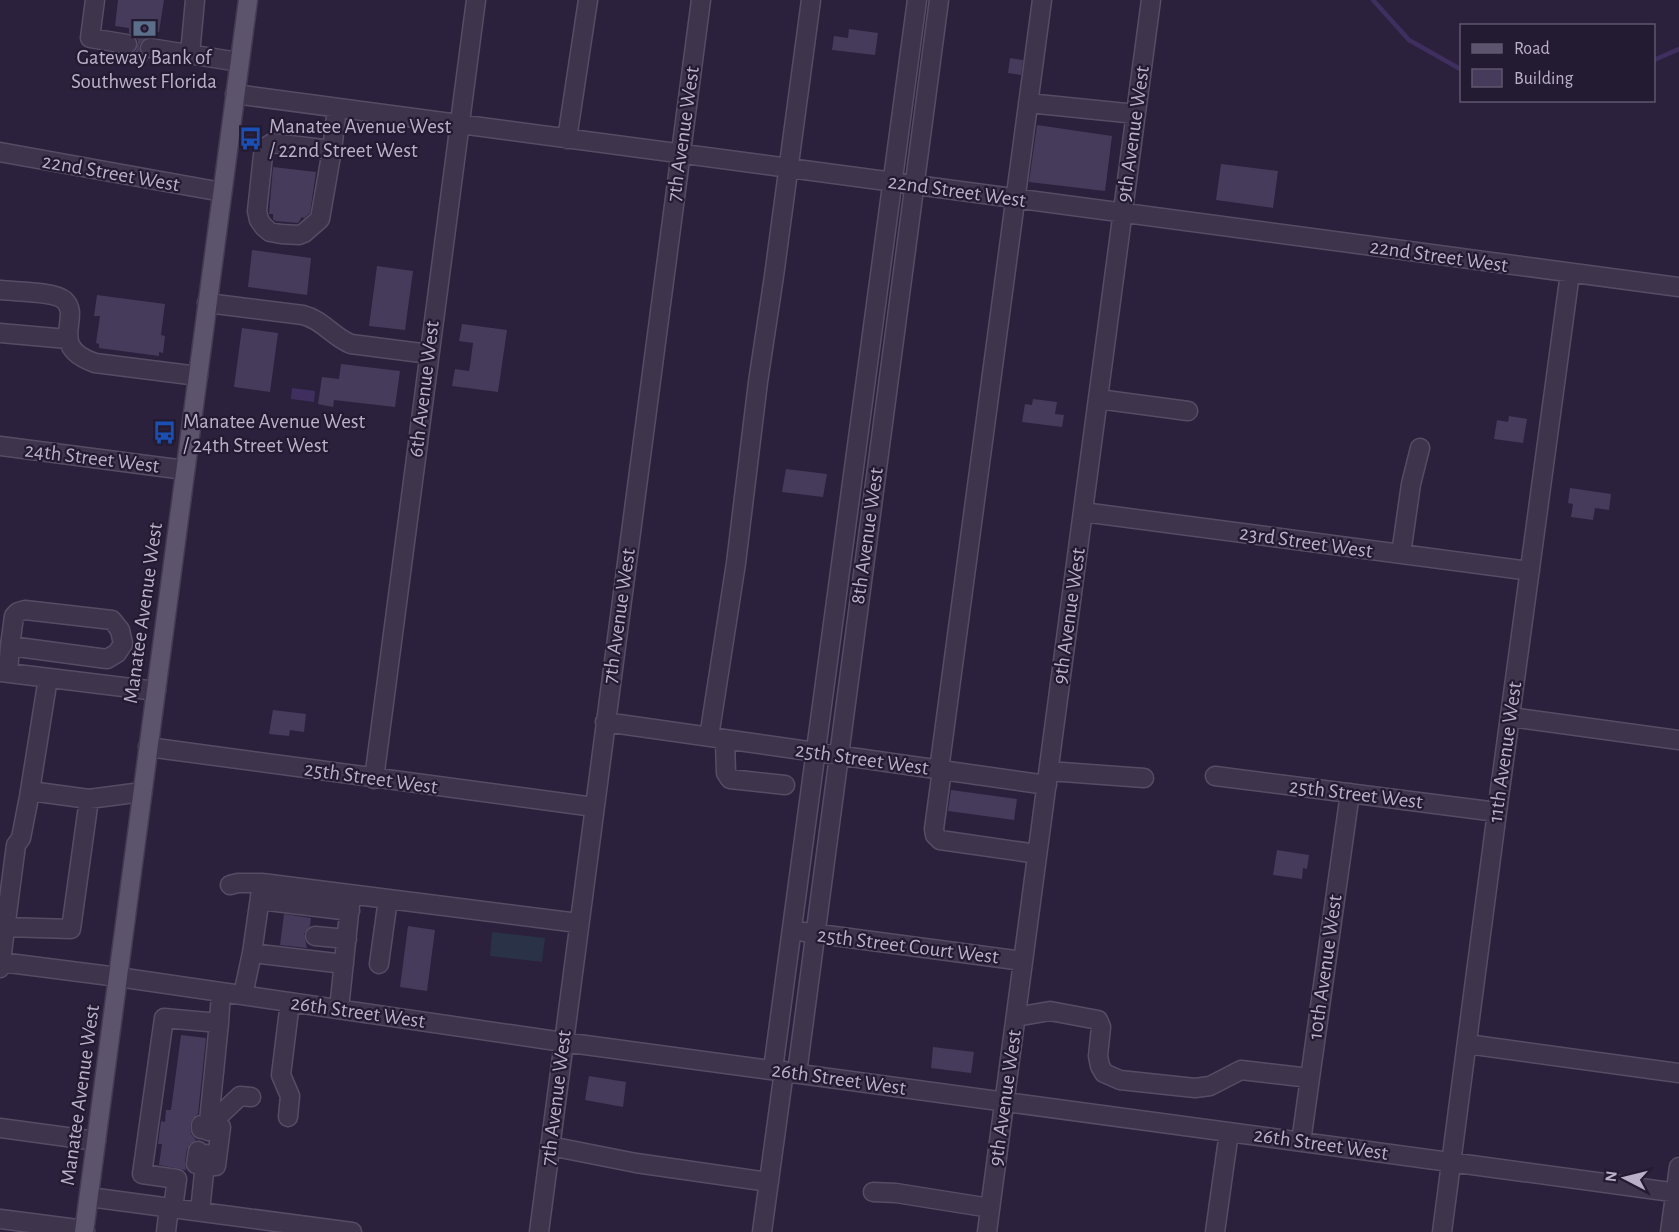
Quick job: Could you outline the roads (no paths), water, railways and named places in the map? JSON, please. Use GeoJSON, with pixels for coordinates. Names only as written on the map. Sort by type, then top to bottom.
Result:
{"type":"FeatureCollection","features":[{"type":"Feature","properties":{"kind":"main road","name":"Manatee Avenue West"},"geometry":{"type":"LineString","coordinates":[[85,1231],[248,0]]}},
{"type":"Feature","properties":{"kind":"street"},"geometry":{"type":"LineString","coordinates":[[95,0],[90,38],[127,44]]}},
{"type":"Feature","properties":{"kind":"street"},"geometry":{"type":"LineString","coordinates":[[190,54],[195,0]]}},
{"type":"Feature","properties":{"kind":"street","name":"6th Avenue West"},"geometry":{"type":"LineString","coordinates":[[374,779],[476,0]]}},
{"type":"Feature","properties":{"kind":"street"},"geometry":{"type":"LineString","coordinates":[[567,139],[588,0]]}},
{"type":"Feature","properties":{"kind":"street","name":"7th Avenue West"},"geometry":{"type":"LineString","coordinates":[[539,1232],[701,0]]}},
{"type":"Feature","properties":{"kind":"street"},"geometry":{"type":"LineString","coordinates":[[786,785],[730,779],[726,773],[717,738],[756,393],[811,0]]}},
{"type":"Feature","properties":{"kind":"street","name":"8th Avenue West"},"geometry":{"type":"LineString","coordinates":[[785,1071],[793,931],[917,0]]}},
{"type":"Feature","properties":{"kind":"street","name":"8th Avenue West"},"geometry":{"type":"LineString","coordinates":[[762,1232],[785,1071],[814,933],[939,0]]}},
{"type":"Feature","properties":{"kind":"street"},"geometry":{"type":"LineString","coordinates":[[1037,854],[940,840],[935,836],[934,829],[1042,0]]}},
{"type":"Feature","properties":{"kind":"street","name":"9th Avenue West"},"geometry":{"type":"LineString","coordinates":[[987,1232],[1151,0]]}},
{"type":"Feature","properties":{"kind":"street"},"geometry":{"type":"LineString","coordinates":[[150,48],[239,62]]}},
{"type":"Feature","properties":{"kind":"street","name":"22nd Street West"},"geometry":{"type":"LineString","coordinates":[[235,94],[1679,287]]}},
{"type":"Feature","properties":{"kind":"street"},"geometry":{"type":"LineString","coordinates":[[1028,103],[1136,114]]}},
{"type":"Feature","properties":{"kind":"street"},"geometry":{"type":"LineString","coordinates":[[332,150],[272,143],[266,147],[263,154],[257,211],[264,227],[270,232],[299,235],[320,219],[332,150],[337,108]]}},
{"type":"Feature","properties":{"kind":"street","name":"22nd Street West"},"geometry":{"type":"LineString","coordinates":[[0,152],[222,192]]}},
{"type":"Feature","properties":{"kind":"street","name":"11th Avenue West"},"geometry":{"type":"LineString","coordinates":[[1442,1232],[1570,273]]}},
{"type":"Feature","properties":{"kind":"street"},"geometry":{"type":"LineString","coordinates":[[0,290],[52,296],[63,300],[69,308],[67,339],[74,352],[82,359],[95,363],[198,376]]}},
{"type":"Feature","properties":{"kind":"street"},"geometry":{"type":"LineString","coordinates":[[207,303],[303,315],[314,318],[345,342],[351,344],[429,354]]}},
{"type":"Feature","properties":{"kind":"street"},"geometry":{"type":"LineString","coordinates":[[0,333],[67,339]]}},
{"type":"Feature","properties":{"kind":"street"},"geometry":{"type":"LineString","coordinates":[[1098,399],[1188,411]]}},
{"type":"Feature","properties":{"kind":"street","name":"24th Street West"},"geometry":{"type":"LineString","coordinates":[[0,446],[185,470]]}},
{"type":"Feature","properties":{"kind":"street"},"geometry":{"type":"LineString","coordinates":[[1401,554],[1411,484],[1420,448]]}},
{"type":"Feature","properties":{"kind":"street","name":"23rd Street West"},"geometry":{"type":"LineString","coordinates":[[1083,512],[1530,571]]}},
{"type":"Feature","properties":{"kind":"street"},"geometry":{"type":"LineString","coordinates":[[10,646],[107,658],[117,653],[123,644],[120,630],[112,620],[25,610],[18,612],[14,616],[4,672],[156,692]]}},
{"type":"Feature","properties":{"kind":"street"},"geometry":{"type":"LineString","coordinates":[[0,968],[16,845],[21,838],[30,791],[43,677],[41,651]]}},
{"type":"Feature","properties":{"kind":"street"},"geometry":{"type":"LineString","coordinates":[[1510,717],[1679,740]]}},
{"type":"Feature","properties":{"kind":"street","name":"25th Street West"},"geometry":{"type":"LineString","coordinates":[[605,722],[941,770],[1048,778],[1144,778]]}},
{"type":"Feature","properties":{"kind":"street","name":"25th Street West"},"geometry":{"type":"LineString","coordinates":[[148,747],[594,807]]}},
{"type":"Feature","properties":{"kind":"street","name":"25th Street West"},"geometry":{"type":"LineString","coordinates":[[1215,776],[1497,812]]}},
{"type":"Feature","properties":{"kind":"street"},"geometry":{"type":"LineString","coordinates":[[30,791],[88,799],[142,792]]}},
{"type":"Feature","properties":{"kind":"street","name":"10th Avenue West"},"geometry":{"type":"LineString","coordinates":[[1301,1142],[1350,793]]}},
{"type":"Feature","properties":{"kind":"street"},"geometry":{"type":"LineString","coordinates":[[5,927],[71,929],[88,799]]}},
{"type":"Feature","properties":{"kind":"street"},"geometry":{"type":"LineString","coordinates":[[230,885],[238,883],[261,892],[350,903],[388,899],[578,923]]}},
{"type":"Feature","properties":{"kind":"street"},"geometry":{"type":"LineString","coordinates":[[243,995],[261,892]]}},
{"type":"Feature","properties":{"kind":"street"},"geometry":{"type":"LineString","coordinates":[[378,964],[388,899]]}},
{"type":"Feature","properties":{"kind":"street"},"geometry":{"type":"LineString","coordinates":[[339,1009],[350,903]]}},
{"type":"Feature","properties":{"kind":"street","name":"25th Street Court West"},"geometry":{"type":"LineString","coordinates":[[793,931],[1023,961]]}},
{"type":"Feature","properties":{"kind":"street"},"geometry":{"type":"LineString","coordinates":[[315,936],[346,939]]}},
{"type":"Feature","properties":{"kind":"street"},"geometry":{"type":"LineString","coordinates":[[252,953],[344,964]]}},
{"type":"Feature","properties":{"kind":"street","name":"26th Street West"},"geometry":{"type":"LineString","coordinates":[[0,962],[563,1042],[1677,1192]]}},
{"type":"Feature","properties":{"kind":"street"},"geometry":{"type":"LineString","coordinates":[[1020,990],[1050,1011]]}},
{"type":"Feature","properties":{"kind":"street"},"geometry":{"type":"LineString","coordinates":[[207,1125],[221,992]]}},
{"type":"Feature","properties":{"kind":"street"},"geometry":{"type":"LineString","coordinates":[[288,1117],[290,1096],[281,1075],[290,1002]]}},
{"type":"Feature","properties":{"kind":"street"},"geometry":{"type":"LineString","coordinates":[[1016,1017],[1050,1011],[1098,1020],[1101,1028],[1098,1056],[1100,1066],[1104,1073],[1120,1080],[1196,1088],[1210,1086],[1241,1070],[1310,1078]]}},
{"type":"Feature","properties":{"kind":"street"},"geometry":{"type":"LineString","coordinates":[[166,1232],[177,1179],[142,1174],[164,1018],[219,1023]]}},
{"type":"Feature","properties":{"kind":"street"},"geometry":{"type":"LineString","coordinates":[[1467,1044],[1679,1073]]}},
{"type":"Feature","properties":{"kind":"street"},"geometry":{"type":"LineString","coordinates":[[207,1125],[240,1096],[251,1097]]}},
{"type":"Feature","properties":{"kind":"street"},"geometry":{"type":"LineString","coordinates":[[200,1211],[202,1156],[216,1166],[221,1127],[207,1125]]}},
{"type":"Feature","properties":{"kind":"street"},"geometry":{"type":"LineString","coordinates":[[0,1128],[96,1141]]}},
{"type":"Feature","properties":{"kind":"street"},"geometry":{"type":"LineString","coordinates":[[1215,1232],[1229,1132]]}},
{"type":"Feature","properties":{"kind":"street"},"geometry":{"type":"LineString","coordinates":[[550,1146],[636,1163],[769,1182]]}},
{"type":"Feature","properties":{"kind":"street"},"geometry":{"type":"LineString","coordinates":[[1670,1232],[1679,1167]]}},
{"type":"Feature","properties":{"kind":"street"},"geometry":{"type":"LineString","coordinates":[[873,1192],[896,1193],[990,1208]]}},
{"type":"Feature","properties":{"kind":"street"},"geometry":{"type":"LineString","coordinates":[[89,1197],[352,1232]]}},
{"type":"Feature","properties":{"kind":"street"},"geometry":{"type":"LineString","coordinates":[[0,1219],[85,1231]]}},
{"type":"Feature","properties":{"kind":"waterway"},"geometry":{"type":"LineString","coordinates":[[1373,0],[1409,40],[1460,69]]}},
{"type":"Feature","properties":{"kind":"waterway"},"geometry":{"type":"LineString","coordinates":[[1655,60],[1679,49]]}},
{"type":"Feature","properties":{"kind":"place","name":"Gateway Bank of Southwest Florida"},"geometry":{"type":"Point","coordinates":[144,29]}},
{"type":"Feature","properties":{"kind":"place","name":"Manatee Avenue West / 22nd Street West"},"geometry":{"type":"Point","coordinates":[251,138]}},
{"type":"Feature","properties":{"kind":"place","name":"Manatee Avenue West / 24th Street West"},"geometry":{"type":"Point","coordinates":[165,433]}}]}
